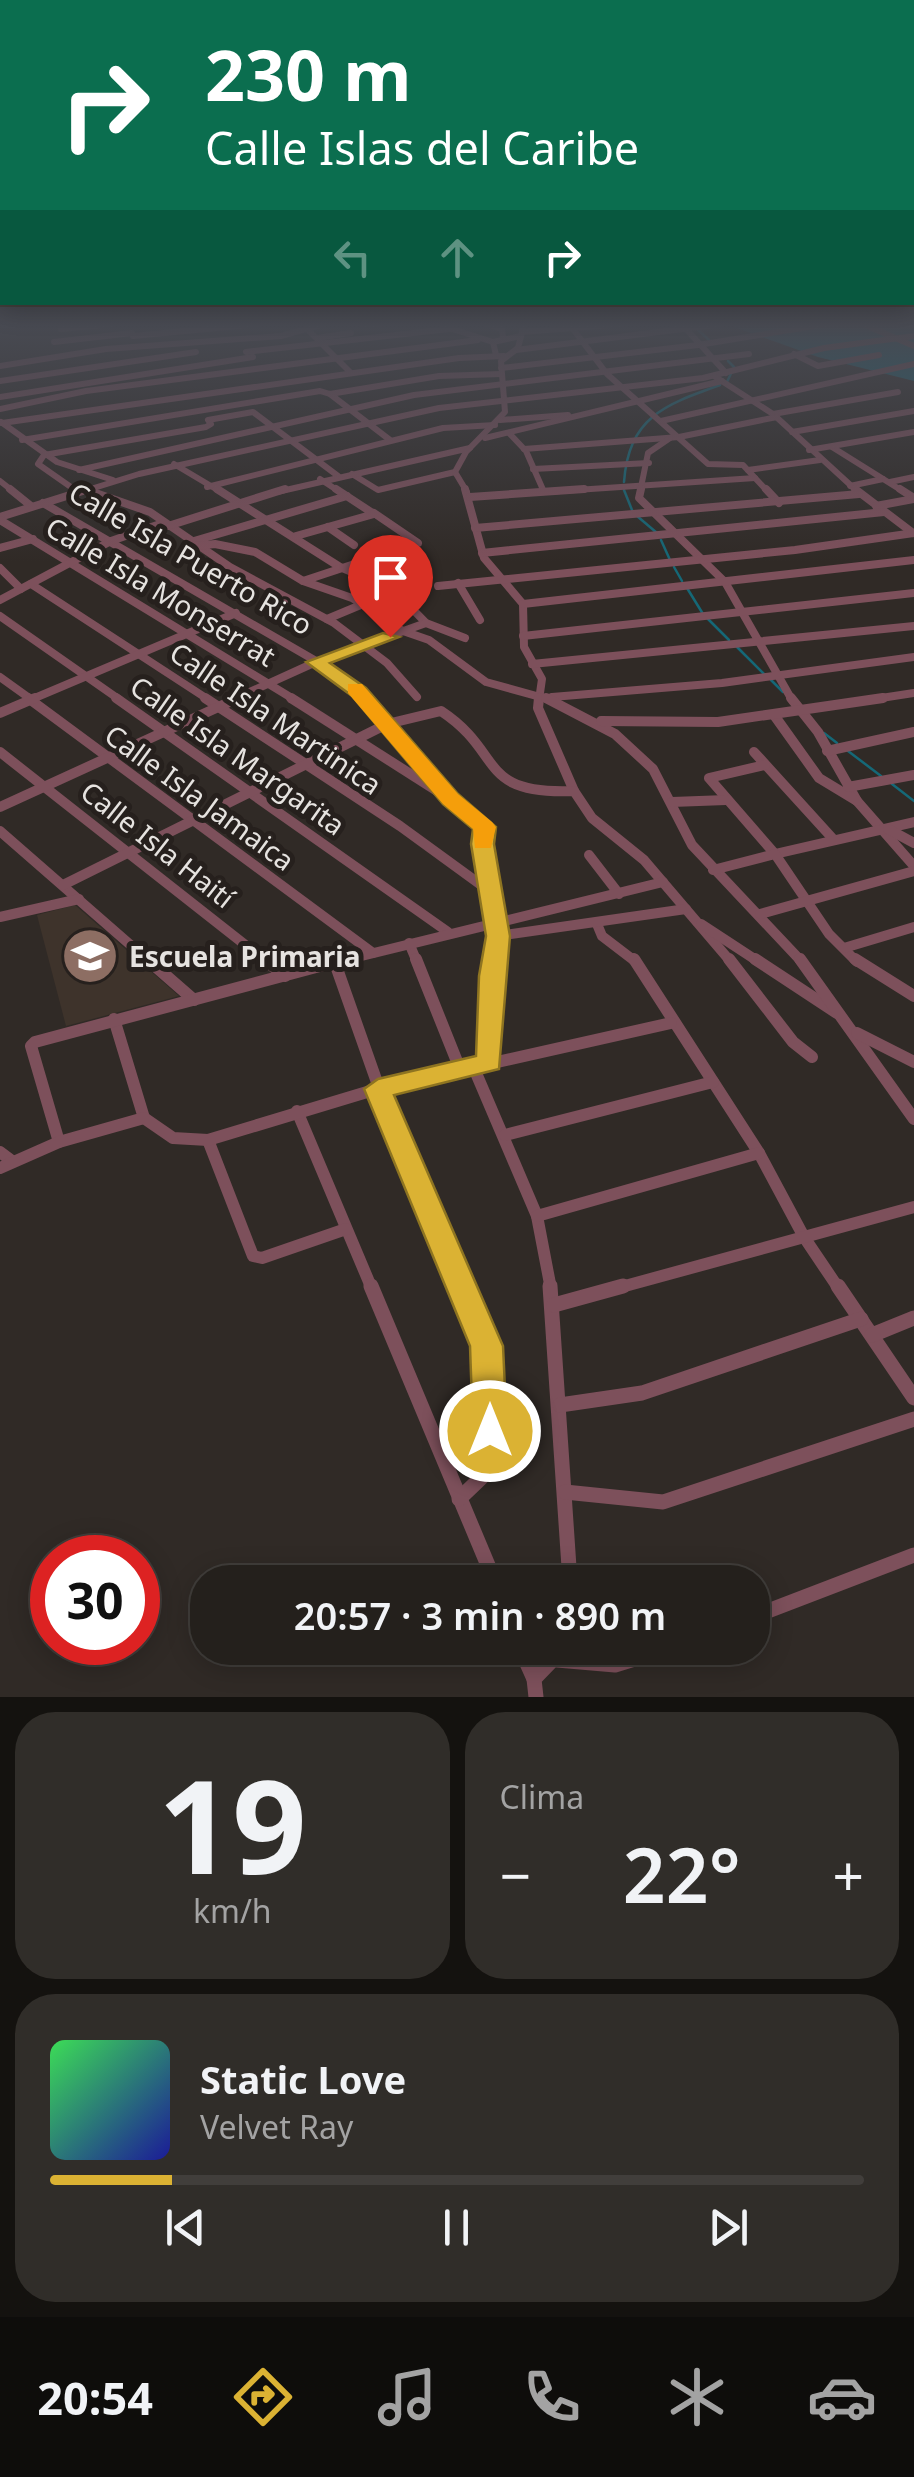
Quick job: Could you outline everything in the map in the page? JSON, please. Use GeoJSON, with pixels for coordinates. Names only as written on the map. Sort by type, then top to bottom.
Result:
{"type":"FeatureCollection","features":[{"type":"Feature","properties":{"kind":"street"},"geometry":{"type":"LineString","coordinates":[[3,427],[156,403]]}},
{"type":"Feature","properties":{"kind":"street"},"geometry":{"type":"LineString","coordinates":[[22,440],[246,403]]}},
{"type":"Feature","properties":{"kind":"street"},"geometry":{"type":"LineString","coordinates":[[341,403],[390,440]]}},
{"type":"Feature","properties":{"kind":"street"},"geometry":{"type":"LineString","coordinates":[[80,470],[377,403]]}},
{"type":"Feature","properties":{"kind":"street"},"geometry":{"type":"LineString","coordinates":[[0,518],[175,465],[453,406],[491,403]]}},
{"type":"Feature","properties":{"kind":"street"},"geometry":{"type":"LineString","coordinates":[[352,474],[378,490],[455,472],[471,448],[497,423],[506,403]]}},
{"type":"Feature","properties":{"kind":"street"},"geometry":{"type":"LineString","coordinates":[[484,438],[638,403]]}},
{"type":"Feature","properties":{"kind":"street"},"geometry":{"type":"LineString","coordinates":[[639,403],[674,438],[712,466],[740,464],[779,503]]}},
{"type":"Feature","properties":{"kind":"street"},"geometry":{"type":"LineString","coordinates":[[661,421],[738,403]]}},
{"type":"Feature","properties":{"kind":"street"},"geometry":{"type":"LineString","coordinates":[[757,403],[859,494],[914,533]]}},
{"type":"Feature","properties":{"kind":"street"},"geometry":{"type":"LineString","coordinates":[[524,449],[674,438],[841,403]]}},
{"type":"Feature","properties":{"kind":"street"},"geometry":{"type":"LineString","coordinates":[[199,411],[210,426],[44,455],[38,464],[82,491],[139,507],[193,544],[327,619],[366,646],[417,697]]}},
{"type":"Feature","properties":{"kind":"street"},"geometry":{"type":"LineString","coordinates":[[792,432],[914,411]]}},
{"type":"Feature","properties":{"kind":"street"},"geometry":{"type":"LineString","coordinates":[[208,420],[254,412],[338,476]]}},
{"type":"Feature","properties":{"kind":"street"},"geometry":{"type":"LineString","coordinates":[[206,487],[457,426],[588,413]]}},
{"type":"Feature","properties":{"kind":"street"},"geometry":{"type":"LineString","coordinates":[[3,427],[44,455],[114,481]]}},
{"type":"Feature","properties":{"kind":"street"},"geometry":{"type":"LineString","coordinates":[[509,432],[524,449],[544,492]]}},
{"type":"Feature","properties":{"kind":"street"},"geometry":{"type":"LineString","coordinates":[[809,450],[914,432]]}},
{"type":"Feature","properties":{"kind":"street"},"geometry":{"type":"LineString","coordinates":[[674,438],[648,453],[638,495],[726,582],[781,675],[799,714],[818,732],[857,801],[914,869],[760,914]]}},
{"type":"Feature","properties":{"kind":"street"},"geometry":{"type":"LineString","coordinates":[[832,446],[914,498]]}},
{"type":"Feature","properties":{"kind":"street"},"geometry":{"type":"LineString","coordinates":[[0,600],[111,541],[320,479],[471,448]]}},
{"type":"Feature","properties":{"kind":"street"},"geometry":{"type":"LineString","coordinates":[[160,455],[340,568],[394,590],[426,622],[466,638]]}},
{"type":"Feature","properties":{"kind":"street"},"geometry":{"type":"LineString","coordinates":[[748,470],[820,460]]}},
{"type":"Feature","properties":{"kind":"street"},"geometry":{"type":"LineString","coordinates":[[532,469],[648,463]]}},
{"type":"Feature","properties":{"kind":"street"},"geometry":{"type":"LineString","coordinates":[[455,472],[470,497],[482,553],[523,604],[524,636],[532,664],[542,680],[540,715],[574,790],[592,818],[637,852],[793,1042],[812,1057]]}},
{"type":"Feature","properties":{"kind":"street"},"geometry":{"type":"LineString","coordinates":[[850,486],[914,477]]}},
{"type":"Feature","properties":{"kind":"street"},"geometry":{"type":"LineString","coordinates":[[470,497],[756,478]]}},
{"type":"Feature","properties":{"kind":"street"},"geometry":{"type":"LineString","coordinates":[[303,582],[418,543],[320,479]]}},
{"type":"Feature","properties":{"kind":"street","name":"Calle Isla Puerto Rico"},"geometry":{"type":"LineString","coordinates":[[0,481],[31,506]]}},
{"type":"Feature","properties":{"kind":"street"},"geometry":{"type":"LineString","coordinates":[[475,528],[859,494]]}},
{"type":"Feature","properties":{"kind":"street"},"geometry":{"type":"LineString","coordinates":[[193,544],[263,519],[347,496]]}},
{"type":"Feature","properties":{"kind":"street"},"geometry":{"type":"LineString","coordinates":[[876,506],[914,498]]}},
{"type":"Feature","properties":{"kind":"street","name":"Calle Isla Puerto Rico"},"geometry":{"type":"LineString","coordinates":[[43,503],[236,613],[347,682],[450,799],[484,827],[482,844],[498,936],[491,976],[490,1062]]}},
{"type":"Feature","properties":{"kind":"street"},"geometry":{"type":"LineString","coordinates":[[482,553],[884,512]]}},
{"type":"Feature","properties":{"kind":"street"},"geometry":{"type":"LineString","coordinates":[[296,537],[374,513]]}},
{"type":"Feature","properties":{"kind":"street","name":"Calle Isla Monserrat"},"geometry":{"type":"LineString","coordinates":[[0,518],[450,799]]}},
{"type":"Feature","properties":{"kind":"street"},"geometry":{"type":"LineString","coordinates":[[904,526],[914,524]]}},
{"type":"Feature","properties":{"kind":"street"},"geometry":{"type":"LineString","coordinates":[[328,527],[354,546]]}},
{"type":"Feature","properties":{"kind":"street"},"geometry":{"type":"LineString","coordinates":[[438,586],[502,576],[802,552],[914,533]]}},
{"type":"Feature","properties":{"kind":"street"},"geometry":{"type":"LineString","coordinates":[[0,548],[34,539]]}},
{"type":"Feature","properties":{"kind":"street"},"geometry":{"type":"LineString","coordinates":[[193,544],[241,547],[303,582],[363,604],[404,631],[429,640],[486,682],[543,697],[595,720],[632,726],[799,714],[914,693]]}},
{"type":"Feature","properties":{"kind":"street"},"geometry":{"type":"LineString","coordinates":[[523,604],[648,595],[914,560]]}},
{"type":"Feature","properties":{"kind":"street"},"geometry":{"type":"LineString","coordinates":[[0,568],[21,590]]}},
{"type":"Feature","properties":{"kind":"street","name":"Calle Isla Martinica"},"geometry":{"type":"LineString","coordinates":[[32,584],[304,763],[493,894]]}},
{"type":"Feature","properties":{"kind":"street"},"geometry":{"type":"LineString","coordinates":[[458,584],[480,620]]}},
{"type":"Feature","properties":{"kind":"street"},"geometry":{"type":"LineString","coordinates":[[524,636],[914,593]]}},
{"type":"Feature","properties":{"kind":"street"},"geometry":{"type":"LineString","coordinates":[[327,619],[363,604]]}},
{"type":"Feature","properties":{"kind":"street"},"geometry":{"type":"LineString","coordinates":[[0,713],[236,613]]}},
{"type":"Feature","properties":{"kind":"street","name":"Calle Isla Margarita"},"geometry":{"type":"LineString","coordinates":[[0,616],[448,932]]}},
{"type":"Feature","properties":{"kind":"street"},"geometry":{"type":"LineString","coordinates":[[0,808],[316,662],[426,622]]}},
{"type":"Feature","properties":{"kind":"street"},"geometry":{"type":"LineString","coordinates":[[532,664],[914,626]]}},
{"type":"Feature","properties":{"kind":"street"},"geometry":{"type":"LineString","coordinates":[[543,697],[781,675],[914,657]]}},
{"type":"Feature","properties":{"kind":"street","name":"Calle Isla Jamaica"},"geometry":{"type":"LineString","coordinates":[[0,676],[373,952]]}},
{"type":"Feature","properties":{"kind":"street"},"geometry":{"type":"LineString","coordinates":[[63,885],[355,738],[387,724],[441,711],[463,729],[502,775],[524,790],[574,790]]}},
{"type":"Feature","properties":{"kind":"street"},"geometry":{"type":"LineString","coordinates":[[774,715],[826,786],[842,798],[857,801]]}},
{"type":"Feature","properties":{"kind":"street"},"geometry":{"type":"LineString","coordinates":[[595,720],[653,768],[692,845],[815,975],[914,1119]]}},
{"type":"Feature","properties":{"kind":"street"},"geometry":{"type":"LineString","coordinates":[[827,751],[914,732]]}},
{"type":"Feature","properties":{"kind":"street","name":"Calle Isla Haití"},"geometry":{"type":"LineString","coordinates":[[0,752],[285,976]]}},
{"type":"Feature","properties":{"kind":"street"},"geometry":{"type":"LineString","coordinates":[[754,752],[834,840]]}},
{"type":"Feature","properties":{"kind":"street"},"geometry":{"type":"LineString","coordinates":[[765,764],[709,778],[775,854],[820,922],[844,948],[863,967],[914,996]]}},
{"type":"Feature","properties":{"kind":"street"},"geometry":{"type":"LineString","coordinates":[[848,787],[914,775]]}},
{"type":"Feature","properties":{"kind":"street"},"geometry":{"type":"LineString","coordinates":[[672,802],[726,800]]}},
{"type":"Feature","properties":{"kind":"street"},"geometry":{"type":"LineString","coordinates":[[713,870],[914,822]]}},
{"type":"Feature","properties":{"kind":"street"},"geometry":{"type":"LineString","coordinates":[[882,827],[914,843]]}},
{"type":"Feature","properties":{"kind":"street"},"geometry":{"type":"LineString","coordinates":[[0,831],[194,1000]]}},
{"type":"Feature","properties":{"kind":"street"},"geometry":{"type":"LineString","coordinates":[[589,855],[619,894]]}},
{"type":"Feature","properties":{"kind":"street"},"geometry":{"type":"LineString","coordinates":[[59,1142],[32,1043],[497,919],[663,882]]}},
{"type":"Feature","properties":{"kind":"street"},"geometry":{"type":"LineString","coordinates":[[2,918],[79,899]]}},
{"type":"Feature","properties":{"kind":"street"},"geometry":{"type":"LineString","coordinates":[[498,936],[686,909]]}},
{"type":"Feature","properties":{"kind":"street"},"geometry":{"type":"LineString","coordinates":[[697,922],[728,938],[783,980],[842,1016]]}},
{"type":"Feature","properties":{"kind":"street"},"geometry":{"type":"LineString","coordinates":[[597,924],[602,936],[633,958],[670,1023],[759,1152],[804,1236],[914,1398]]}},
{"type":"Feature","properties":{"kind":"street"},"geometry":{"type":"LineString","coordinates":[[844,948],[914,928]]}},
{"type":"Feature","properties":{"kind":"street"},"geometry":{"type":"LineString","coordinates":[[410,943],[466,1068],[505,1135],[536,1216],[554,1305],[569,1565]]}},
{"type":"Feature","properties":{"kind":"street"},"geometry":{"type":"LineString","coordinates":[[335,963],[378,1089],[486,1346],[492,1402],[488,1460],[481,1478],[459,1499]]}},
{"type":"Feature","properties":{"kind":"street"},"geometry":{"type":"LineString","coordinates":[[114,1020],[144,1118],[173,1138],[208,1140],[378,1089],[670,1023]]}},
{"type":"Feature","properties":{"kind":"street"},"geometry":{"type":"LineString","coordinates":[[857,1033],[914,1062]]}},
{"type":"Feature","properties":{"kind":"street"},"geometry":{"type":"LineString","coordinates":[[505,1135],[713,1082]]}},
{"type":"Feature","properties":{"kind":"street"},"geometry":{"type":"LineString","coordinates":[[298,1111],[488,1565]]}},
{"type":"Feature","properties":{"kind":"street"},"geometry":{"type":"LineString","coordinates":[[4,1160],[144,1118]]}},
{"type":"Feature","properties":{"kind":"street"},"geometry":{"type":"LineString","coordinates":[[208,1140],[258,1259],[346,1229]]}},
{"type":"Feature","properties":{"kind":"street"},"geometry":{"type":"LineString","coordinates":[[536,1216],[759,1152]]}},
{"type":"Feature","properties":{"kind":"street"},"geometry":{"type":"LineString","coordinates":[[554,1305],[914,1207]]}},
{"type":"Feature","properties":{"kind":"street"},"geometry":{"type":"LineString","coordinates":[[872,1335],[914,1318]]}},
{"type":"Feature","properties":{"kind":"street"},"geometry":{"type":"LineString","coordinates":[[560,1405],[642,1393],[862,1319]]}},
{"type":"Feature","properties":{"kind":"street"},"geometry":{"type":"LineString","coordinates":[[565,1492],[663,1502],[914,1420]]}},
{"type":"Feature","properties":{"kind":"street"},"geometry":{"type":"LineString","coordinates":[[770,1610],[914,1555]]}},
{"type":"Feature","properties":{"kind":"street"},"geometry":{"type":"LineString","coordinates":[[535,1688],[553,1665]]}},
{"type":"Feature","properties":{"kind":"street"},"geometry":{"type":"LineString","coordinates":[[582,1665],[589,1669],[622,1665]]}},
{"type":"Feature","properties":{"kind":"shaded area","name":"Escuela Primaria"},"geometry":{"type":"Polygon","coordinates":[[[75,905],[179,996],[66,1026],[37,915],[75,905]]]}},
{"type":"Feature","properties":{"kind":"waterway"},"geometry":{"type":"LineString","coordinates":[[624,482],[633,442],[653,417],[674,403]]}},
{"type":"Feature","properties":{"kind":"waterway"},"geometry":{"type":"LineString","coordinates":[[624,490],[632,510]]}},
{"type":"Feature","properties":{"kind":"waterway"},"geometry":{"type":"LineString","coordinates":[[637,516],[657,533]]}},
{"type":"Feature","properties":{"kind":"waterway"},"geometry":{"type":"LineString","coordinates":[[661,540],[670,560]]}},
{"type":"Feature","properties":{"kind":"waterway"},"geometry":{"type":"LineString","coordinates":[[674,567],[682,581]]}},
{"type":"Feature","properties":{"kind":"waterway"},"geometry":{"type":"LineString","coordinates":[[687,588],[703,614],[729,640]]}},
{"type":"Feature","properties":{"kind":"waterway"},"geometry":{"type":"LineString","coordinates":[[735,645],[765,675]]}},
{"type":"Feature","properties":{"kind":"waterway"},"geometry":{"type":"LineString","coordinates":[[771,680],[783,692]]}},
{"type":"Feature","properties":{"kind":"waterway"},"geometry":{"type":"LineString","coordinates":[[824,733],[837,743]]}},
{"type":"Feature","properties":{"kind":"waterway"},"geometry":{"type":"LineString","coordinates":[[848,751],[881,776]]}},
{"type":"Feature","properties":{"kind":"waterway"},"geometry":{"type":"LineString","coordinates":[[892,784],[914,801]]}},
{"type":"Feature","properties":{"kind":"slow traffic"},"geometry":{"type":"LineString","coordinates":[[355,688],[450,799],[484,827],[483,843]]}},
{"type":"Feature","properties":{"kind":"place","name":"Escuela Primaria"},"geometry":{"type":"Point","coordinates":[90,956]}},
{"type":"Feature","properties":{"kind":"route"},"geometry":{"type":"LineString","coordinates":[[390,637],[316,662],[327,666],[359,692],[450,799],[484,827],[482,844],[498,936],[491,976],[490,1062],[378,1089],[486,1346],[492,1402],[490,1431]]}}]}
